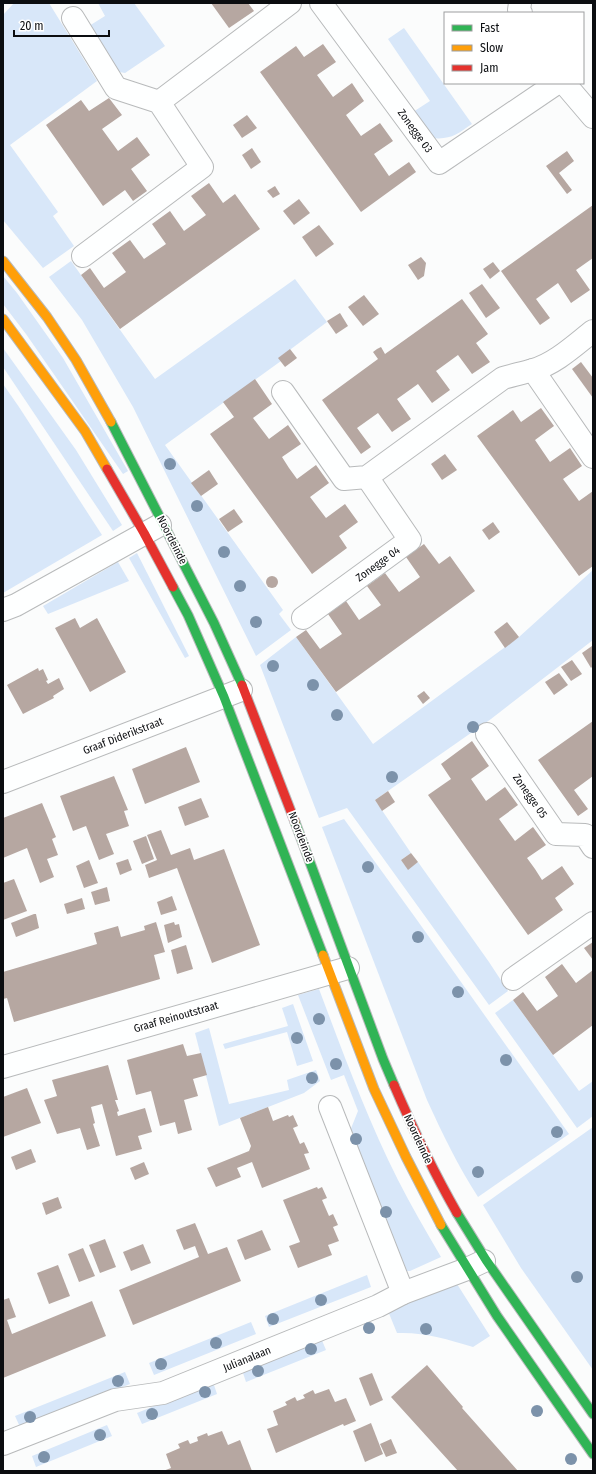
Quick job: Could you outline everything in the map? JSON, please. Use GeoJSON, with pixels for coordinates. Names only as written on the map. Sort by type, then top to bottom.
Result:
{"type":"FeatureCollection","features":[{"type":"Feature","properties":{"kind":"street"},"geometry":{"type":"LineString","coordinates":[[159,102],[290,3]]}},
{"type":"Feature","properties":{"kind":"street","name":"Zonegge 03"},"geometry":{"type":"LineString","coordinates":[[321,3],[439,163],[556,84]]}},
{"type":"Feature","properties":{"kind":"street"},"geometry":{"type":"LineString","coordinates":[[73,18],[116,88],[159,102],[202,167],[83,256]]}},
{"type":"Feature","properties":{"kind":"street"},"geometry":{"type":"LineString","coordinates":[[565,84],[593,117]]}},
{"type":"Feature","properties":{"kind":"street","name":"Noordeinde"},"geometry":{"type":"LineString","coordinates":[[3,261],[47,317],[76,360],[110,420],[214,623],[244,689],[300,834],[374,1089],[430,1206],[593,1414]]}},
{"type":"Feature","properties":{"kind":"street","name":"Noordeinde"},"geometry":{"type":"LineString","coordinates":[[3,319],[85,431],[144,533],[188,615],[339,970],[383,1058],[410,1123],[458,1217],[476,1265],[511,1338],[593,1454]]}},
{"type":"Feature","properties":{"kind":"street"},"geometry":{"type":"LineString","coordinates":[[283,392],[344,479],[367,476],[502,378],[533,370],[553,360],[593,331]]}},
{"type":"Feature","properties":{"kind":"street"},"geometry":{"type":"LineString","coordinates":[[533,370],[593,457]]}},
{"type":"Feature","properties":{"kind":"street","name":"Zonegge 04"},"geometry":{"type":"LineString","coordinates":[[303,618],[410,540],[367,476]]}},
{"type":"Feature","properties":{"kind":"street"},"geometry":{"type":"LineString","coordinates":[[3,610],[16,605],[163,523]]}},
{"type":"Feature","properties":{"kind":"street","name":"Graaf Diderikstraat"},"geometry":{"type":"LineString","coordinates":[[3,782],[244,689]]}},
{"type":"Feature","properties":{"kind":"street","name":"Zonegge 05"},"geometry":{"type":"LineString","coordinates":[[487,734],[556,834],[590,837]]}},
{"type":"Feature","properties":{"kind":"street"},"geometry":{"type":"LineString","coordinates":[[513,979],[593,923]]}},
{"type":"Feature","properties":{"kind":"street","name":"Graaf Reinoutstraat"},"geometry":{"type":"LineString","coordinates":[[3,1067],[339,970]]}},
{"type":"Feature","properties":{"kind":"street"},"geometry":{"type":"LineString","coordinates":[[330,1107],[403,1293]]}},
{"type":"Feature","properties":{"kind":"street","name":"Julianalaan"},"geometry":{"type":"LineString","coordinates":[[3,1444],[115,1400],[163,1394],[378,1306],[403,1293],[476,1265]]}},
{"type":"Feature","properties":{"kind":"shaded area"},"geometry":{"type":"Polygon","coordinates":[[[14,3],[49,3],[97,81],[10,145],[58,212],[53,216],[74,246],[43,268],[3,220],[3,15],[14,3]]]}},
{"type":"Feature","properties":{"kind":"shaded area"},"geometry":{"type":"Polygon","coordinates":[[[98,3],[134,3],[165,46],[125,73],[114,71],[89,26],[105,16],[98,3]]]}},
{"type":"Feature","properties":{"kind":"shaded area"},"geometry":{"type":"Polygon","coordinates":[[[404,28],[472,124],[454,136],[432,138],[413,112],[430,101],[388,39],[404,28]]]}},
{"type":"Feature","properties":{"kind":"shaded area"},"geometry":{"type":"Polygon","coordinates":[[[71,261],[155,379],[295,279],[327,322],[279,358],[281,361],[165,445],[283,610],[279,614],[291,630],[256,656],[133,407],[82,320],[49,277],[71,261]]]}},
{"type":"Feature","properties":{"kind":"shaded area"},"geometry":{"type":"Polygon","coordinates":[[[3,276],[17,293],[63,358],[128,471],[123,474],[26,334],[3,304],[3,276]]]}},
{"type":"Feature","properties":{"kind":"shaded area"},"geometry":{"type":"Polygon","coordinates":[[[3,348],[76,450],[122,525],[113,531],[3,367],[3,348]]]}},
{"type":"Feature","properties":{"kind":"shaded area"},"geometry":{"type":"Polygon","coordinates":[[[3,384],[102,535],[3,593],[3,384]]]}},
{"type":"Feature","properties":{"kind":"shaded area"},"geometry":{"type":"Polygon","coordinates":[[[137,553],[189,656],[185,658],[129,558],[137,553]]]}},
{"type":"Feature","properties":{"kind":"shaded area"},"geometry":{"type":"Polygon","coordinates":[[[118,562],[129,581],[48,614],[43,606],[118,562]]]}},
{"type":"Feature","properties":{"kind":"shaded area"},"geometry":{"type":"Polygon","coordinates":[[[593,570],[593,640],[491,719],[375,800],[411,853],[401,860],[408,869],[418,862],[508,991],[489,1005],[347,808],[319,818],[260,665],[296,637],[373,744],[519,637],[593,570]]]}},
{"type":"Feature","properties":{"kind":"shaded area"},"geometry":{"type":"Polygon","coordinates":[[[344,819],[569,1134],[478,1197],[438,1125],[427,1100],[322,827],[344,819]]]}},
{"type":"Feature","properties":{"kind":"shaded area"},"geometry":{"type":"Polygon","coordinates":[[[319,989],[376,1133],[398,1180],[441,1257],[410,1271],[406,1271],[348,1136],[358,1111],[344,1075],[331,1080],[298,995],[319,989]]]}},
{"type":"Feature","properties":{"kind":"shaded area"},"geometry":{"type":"Polygon","coordinates":[[[513,1000],[579,1091],[593,1081],[593,1116],[577,1128],[495,1013],[513,1000]]]}},
{"type":"Feature","properties":{"kind":"shaded area"},"geometry":{"type":"Polygon","coordinates":[[[293,1004],[313,1061],[297,1066],[287,1032],[225,1049],[223,1044],[288,1026],[282,1008],[293,1004]]]}},
{"type":"Feature","properties":{"kind":"shaded area"},"geometry":{"type":"Polygon","coordinates":[[[209,1028],[229,1104],[289,1090],[287,1080],[316,1070],[320,1081],[304,1093],[219,1126],[195,1033],[209,1028]]]}},
{"type":"Feature","properties":{"kind":"shaded area"},"geometry":{"type":"Polygon","coordinates":[[[593,1127],[593,1370],[521,1268],[483,1205],[593,1127]]]}},
{"type":"Feature","properties":{"kind":"shaded area"},"geometry":{"type":"Polygon","coordinates":[[[367,1275],[371,1287],[269,1327],[265,1316],[367,1275]]]}},
{"type":"Feature","properties":{"kind":"shaded area"},"geometry":{"type":"Polygon","coordinates":[[[457,1284],[490,1336],[473,1347],[426,1335],[397,1333],[388,1311],[457,1284]]]}},
{"type":"Feature","properties":{"kind":"shaded area"},"geometry":{"type":"Polygon","coordinates":[[[251,1322],[256,1334],[154,1375],[149,1363],[251,1322]]]}},
{"type":"Feature","properties":{"kind":"shaded area"},"geometry":{"type":"Polygon","coordinates":[[[321,1338],[326,1350],[246,1382],[242,1370],[321,1338]]]}},
{"type":"Feature","properties":{"kind":"shaded area"},"geometry":{"type":"Polygon","coordinates":[[[125,1372],[130,1384],[20,1427],[15,1416],[125,1372]]]}},
{"type":"Feature","properties":{"kind":"shaded area"},"geometry":{"type":"Polygon","coordinates":[[[213,1382],[217,1394],[142,1424],[137,1413],[213,1382]]]}},
{"type":"Feature","properties":{"kind":"shaded area"},"geometry":{"type":"Polygon","coordinates":[[[107,1425],[112,1436],[36,1467],[32,1456],[107,1425]]]}},
{"type":"Feature","properties":{"kind":"building"},"geometry":{"type":"Polygon","coordinates":[[[211,3],[248,3],[254,11],[229,28],[211,3]]]}},
{"type":"Feature","properties":{"kind":"building"},"geometry":{"type":"Polygon","coordinates":[[[323,44],[336,62],[317,75],[333,97],[352,83],[364,101],[346,115],[361,136],[380,123],[393,141],[374,154],[389,176],[409,162],[416,172],[361,212],[260,72],[296,46],[304,57],[323,44]]]}},
{"type":"Feature","properties":{"kind":"building"},"geometry":{"type":"Polygon","coordinates":[[[109,98],[122,115],[102,129],[118,151],[137,137],[150,155],[131,169],[147,191],[133,201],[125,190],[103,206],[46,125],[81,100],[89,111],[109,98]]]}},
{"type":"Feature","properties":{"kind":"building"},"geometry":{"type":"Polygon","coordinates":[[[247,115],[257,128],[242,138],[233,125],[247,115]]]}},
{"type":"Feature","properties":{"kind":"building"},"geometry":{"type":"Polygon","coordinates":[[[252,148],[261,162],[251,169],[242,155],[252,148]]]}},
{"type":"Feature","properties":{"kind":"building"},"geometry":{"type":"Polygon","coordinates":[[[567,151],[574,161],[559,173],[572,190],[567,194],[546,166],[567,151]]]}},
{"type":"Feature","properties":{"kind":"building"},"geometry":{"type":"Polygon","coordinates":[[[209,183],[223,203],[235,194],[260,229],[120,329],[81,275],[90,268],[104,288],[126,272],[112,253],[130,240],[144,259],[166,244],[152,224],[170,211],[184,231],[206,215],[191,196],[209,183]]]}},
{"type":"Feature","properties":{"kind":"building"},"geometry":{"type":"Polygon","coordinates":[[[275,186],[280,194],[273,198],[267,191],[275,186]]]}},
{"type":"Feature","properties":{"kind":"building"},"geometry":{"type":"Polygon","coordinates":[[[299,199],[310,213],[294,225],[283,211],[299,199]]]}},
{"type":"Feature","properties":{"kind":"building"},"geometry":{"type":"Polygon","coordinates":[[[593,205],[593,258],[576,270],[590,290],[571,303],[558,283],[536,299],[550,318],[540,325],[501,271],[593,205]]]}},
{"type":"Feature","properties":{"kind":"building"},"geometry":{"type":"Polygon","coordinates":[[[319,225],[334,244],[316,257],[302,237],[319,225]]]}},
{"type":"Feature","properties":{"kind":"building"},"geometry":{"type":"Polygon","coordinates":[[[421,257],[426,263],[424,276],[418,280],[408,265],[421,257]]]}},
{"type":"Feature","properties":{"kind":"building"},"geometry":{"type":"Polygon","coordinates":[[[493,262],[500,271],[490,279],[483,269],[493,262]]]}},
{"type":"Feature","properties":{"kind":"building"},"geometry":{"type":"Polygon","coordinates":[[[482,284],[500,308],[486,318],[469,293],[482,284]]]}},
{"type":"Feature","properties":{"kind":"building"},"geometry":{"type":"Polygon","coordinates":[[[364,295],[379,314],[363,326],[348,307],[364,295]]]}},
{"type":"Feature","properties":{"kind":"building"},"geometry":{"type":"Polygon","coordinates":[[[462,299],[488,334],[476,343],[490,362],[472,374],[458,355],[436,371],[450,390],[432,403],[418,384],[397,399],[411,419],[392,432],[378,413],[357,428],[371,447],[361,454],[322,400],[378,359],[373,352],[377,349],[381,347],[385,354],[462,299]]]}},
{"type":"Feature","properties":{"kind":"building"},"geometry":{"type":"Polygon","coordinates":[[[340,313],[348,326],[336,334],[327,321],[340,313]]]}},
{"type":"Feature","properties":{"kind":"building"},"geometry":{"type":"Polygon","coordinates":[[[290,349],[297,358],[285,367],[278,358],[290,349]]]}},
{"type":"Feature","properties":{"kind":"building"},"geometry":{"type":"Polygon","coordinates":[[[581,362],[593,378],[593,398],[572,369],[581,362]]]}},
{"type":"Feature","properties":{"kind":"building"},"geometry":{"type":"Polygon","coordinates":[[[255,379],[272,404],[253,418],[269,439],[288,425],[301,444],[282,457],[289,468],[297,479],[316,465],[329,483],[310,497],[326,518],[345,504],[358,522],[339,536],[347,548],[312,574],[210,434],[234,417],[223,402],[255,379]]]}},
{"type":"Feature","properties":{"kind":"building"},"geometry":{"type":"Polygon","coordinates":[[[541,408],[554,426],[535,440],[550,462],[570,448],[582,466],[563,479],[579,501],[593,491],[593,566],[579,576],[477,436],[513,410],[521,422],[541,408]]]}},
{"type":"Feature","properties":{"kind":"building"},"geometry":{"type":"Polygon","coordinates":[[[445,454],[457,470],[442,480],[431,464],[445,454]]]}},
{"type":"Feature","properties":{"kind":"building"},"geometry":{"type":"Polygon","coordinates":[[[209,470],[218,484],[201,496],[191,483],[209,470]]]}},
{"type":"Feature","properties":{"kind":"building"},"geometry":{"type":"Polygon","coordinates":[[[234,509],[243,522],[228,532],[219,519],[234,509]]]}},
{"type":"Feature","properties":{"kind":"building"},"geometry":{"type":"Polygon","coordinates":[[[493,522],[500,532],[489,540],[482,530],[493,522]]]}},
{"type":"Feature","properties":{"kind":"building"},"geometry":{"type":"Polygon","coordinates":[[[424,544],[439,564],[450,556],[475,591],[336,692],[296,637],[306,630],[320,649],[342,634],[328,614],[346,601],[359,620],[381,605],[367,586],[385,573],[399,592],[420,577],[406,557],[424,544]]]}},
{"type":"Feature","properties":{"kind":"building"},"geometry":{"type":"Polygon","coordinates":[[[270,576],[274,576],[278,582],[274,588],[270,588],[266,584],[266,580],[270,576]]]}},
{"type":"Feature","properties":{"kind":"building"},"geometry":{"type":"Polygon","coordinates":[[[75,618],[80,628],[97,618],[126,672],[90,692],[55,628],[75,618]]]}},
{"type":"Feature","properties":{"kind":"building"},"geometry":{"type":"Polygon","coordinates":[[[507,622],[519,637],[505,648],[494,632],[507,622]]]}},
{"type":"Feature","properties":{"kind":"building"},"geometry":{"type":"Polygon","coordinates":[[[592,646],[593,666],[591,668],[582,653],[592,646]]]}},
{"type":"Feature","properties":{"kind":"building"},"geometry":{"type":"Polygon","coordinates":[[[572,660],[582,674],[571,681],[561,667],[572,660]]]}},
{"type":"Feature","properties":{"kind":"building"},"geometry":{"type":"Polygon","coordinates":[[[38,668],[39,671],[43,669],[48,680],[46,681],[48,684],[59,678],[64,689],[53,696],[54,698],[23,714],[7,685],[38,668]]]}},
{"type":"Feature","properties":{"kind":"building"},"geometry":{"type":"Polygon","coordinates":[[[559,673],[568,685],[554,695],[545,682],[559,673]]]}},
{"type":"Feature","properties":{"kind":"building"},"geometry":{"type":"Polygon","coordinates":[[[424,691],[430,698],[423,704],[417,696],[424,691]]]}},
{"type":"Feature","properties":{"kind":"building"},"geometry":{"type":"Polygon","coordinates":[[[593,721],[593,776],[574,790],[588,809],[578,816],[538,760],[593,721]]]}},
{"type":"Feature","properties":{"kind":"building"},"geometry":{"type":"Polygon","coordinates":[[[472,741],[489,766],[471,779],[486,801],[505,787],[518,805],[499,819],[515,841],[533,827],[546,845],[527,858],[542,880],[562,866],[574,884],[555,898],[563,910],[528,935],[428,795],[451,779],[441,764],[472,741]]]}},
{"type":"Feature","properties":{"kind":"building"},"geometry":{"type":"Polygon","coordinates":[[[186,747],[200,782],[145,804],[132,769],[186,747]]]}},
{"type":"Feature","properties":{"kind":"building"},"geometry":{"type":"Polygon","coordinates":[[[114,776],[128,810],[124,811],[129,826],[106,834],[114,854],[99,860],[86,826],[73,831],[60,796],[114,776]]]}},
{"type":"Feature","properties":{"kind":"building"},"geometry":{"type":"Polygon","coordinates":[[[388,791],[395,802],[382,811],[375,800],[388,791]]]}},
{"type":"Feature","properties":{"kind":"building"},"geometry":{"type":"Polygon","coordinates":[[[201,798],[209,817],[185,826],[178,807],[201,798]]]}},
{"type":"Feature","properties":{"kind":"building"},"geometry":{"type":"Polygon","coordinates":[[[42,803],[56,837],[52,839],[58,855],[47,859],[54,877],[40,883],[27,848],[3,858],[3,818],[42,803]]]}},
{"type":"Feature","properties":{"kind":"building"},"geometry":{"type":"Polygon","coordinates":[[[161,830],[171,855],[190,848],[194,860],[224,849],[260,945],[212,963],[177,868],[149,878],[145,865],[157,860],[147,835],[161,830]]]}},
{"type":"Feature","properties":{"kind":"building"},"geometry":{"type":"Polygon","coordinates":[[[146,836],[154,859],[142,864],[133,841],[146,836]]]}},
{"type":"Feature","properties":{"kind":"building"},"geometry":{"type":"Polygon","coordinates":[[[411,853],[418,862],[408,870],[401,860],[411,853]]]}},
{"type":"Feature","properties":{"kind":"building"},"geometry":{"type":"Polygon","coordinates":[[[128,859],[132,870],[120,875],[116,863],[128,859]]]}},
{"type":"Feature","properties":{"kind":"building"},"geometry":{"type":"Polygon","coordinates":[[[89,860],[98,883],[84,888],[76,866],[89,860]]]}},
{"type":"Feature","properties":{"kind":"building"},"geometry":{"type":"Polygon","coordinates":[[[14,879],[27,911],[3,920],[3,883],[14,879]]]}},
{"type":"Feature","properties":{"kind":"building"},"geometry":{"type":"Polygon","coordinates":[[[107,887],[110,901],[95,905],[91,892],[107,887]]]}},
{"type":"Feature","properties":{"kind":"building"},"geometry":{"type":"Polygon","coordinates":[[[172,896],[177,910],[161,915],[157,902],[172,896]]]}},
{"type":"Feature","properties":{"kind":"building"},"geometry":{"type":"Polygon","coordinates":[[[82,898],[85,909],[67,914],[64,904],[82,898]]]}},
{"type":"Feature","properties":{"kind":"building"},"geometry":{"type":"Polygon","coordinates":[[[36,914],[39,928],[16,937],[11,923],[36,914]]]}},
{"type":"Feature","properties":{"kind":"building"},"geometry":{"type":"Polygon","coordinates":[[[156,922],[165,952],[154,955],[160,979],[14,1022],[7,998],[3,999],[3,972],[97,944],[94,933],[118,926],[121,937],[145,930],[144,926],[156,922]]]}},
{"type":"Feature","properties":{"kind":"building"},"geometry":{"type":"Polygon","coordinates":[[[174,922],[175,925],[179,924],[182,937],[168,943],[164,925],[174,922]]]}},
{"type":"Feature","properties":{"kind":"building"},"geometry":{"type":"Polygon","coordinates":[[[593,942],[593,960],[584,948],[593,942]]]}},
{"type":"Feature","properties":{"kind":"building"},"geometry":{"type":"Polygon","coordinates":[[[186,945],[193,969],[177,974],[171,950],[186,945]]]}},
{"type":"Feature","properties":{"kind":"building"},"geometry":{"type":"Polygon","coordinates":[[[562,964],[576,983],[593,970],[593,1025],[553,1055],[513,1000],[523,992],[537,1011],[558,996],[545,977],[562,964]]]}},
{"type":"Feature","properties":{"kind":"building"},"geometry":{"type":"Polygon","coordinates":[[[183,1044],[187,1056],[201,1053],[207,1075],[193,1079],[198,1096],[184,1100],[192,1130],[178,1134],[175,1122],[160,1126],[151,1091],[136,1095],[127,1060],[183,1044]]]}},
{"type":"Feature","properties":{"kind":"building"},"geometry":{"type":"Polygon","coordinates":[[[108,1065],[118,1100],[115,1100],[119,1111],[117,1112],[118,1116],[145,1108],[152,1132],[138,1136],[142,1149],[116,1156],[102,1104],[91,1107],[95,1123],[93,1124],[100,1146],[87,1150],[80,1128],[57,1134],[44,1100],[57,1096],[52,1080],[108,1065]]]}},
{"type":"Feature","properties":{"kind":"building"},"geometry":{"type":"Polygon","coordinates":[[[27,1088],[41,1123],[3,1137],[3,1097],[27,1088]]]}},
{"type":"Feature","properties":{"kind":"building"},"geometry":{"type":"Polygon","coordinates":[[[268,1107],[273,1121],[288,1115],[289,1117],[293,1115],[298,1126],[293,1128],[300,1144],[304,1142],[309,1153],[304,1154],[310,1169],[262,1188],[252,1162],[237,1168],[241,1177],[216,1187],[207,1168],[249,1151],[251,1146],[240,1118],[268,1107]]]}},
{"type":"Feature","properties":{"kind":"building"},"geometry":{"type":"Polygon","coordinates":[[[31,1149],[36,1162],[16,1170],[11,1157],[31,1149]]]}},
{"type":"Feature","properties":{"kind":"building"},"geometry":{"type":"Polygon","coordinates":[[[144,1162],[149,1174],[135,1180],[130,1168],[144,1162]]]}},
{"type":"Feature","properties":{"kind":"building"},"geometry":{"type":"Polygon","coordinates":[[[317,1187],[318,1189],[322,1187],[327,1198],[322,1200],[329,1216],[333,1214],[338,1225],[333,1227],[339,1241],[328,1245],[332,1255],[298,1268],[289,1246],[300,1242],[283,1200],[317,1187]]]}},
{"type":"Feature","properties":{"kind":"building"},"geometry":{"type":"Polygon","coordinates":[[[58,1197],[62,1208],[46,1215],[42,1203],[58,1197]]]}},
{"type":"Feature","properties":{"kind":"building"},"geometry":{"type":"Polygon","coordinates":[[[195,1223],[208,1254],[227,1247],[241,1281],[133,1325],[119,1290],[199,1257],[195,1246],[184,1250],[176,1230],[195,1223]]]}},
{"type":"Feature","properties":{"kind":"building"},"geometry":{"type":"Polygon","coordinates":[[[262,1230],[271,1250],[245,1260],[237,1240],[262,1230]]]}},
{"type":"Feature","properties":{"kind":"building"},"geometry":{"type":"Polygon","coordinates":[[[105,1239],[116,1267],[100,1273],[89,1245],[105,1239]]]}},
{"type":"Feature","properties":{"kind":"building"},"geometry":{"type":"Polygon","coordinates":[[[143,1244],[151,1263],[131,1271],[123,1252],[143,1244]]]}},
{"type":"Feature","properties":{"kind":"building"},"geometry":{"type":"Polygon","coordinates":[[[83,1248],[95,1276],[79,1282],[68,1254],[83,1248]]]}},
{"type":"Feature","properties":{"kind":"building"},"geometry":{"type":"Polygon","coordinates":[[[58,1265],[70,1296],[49,1304],[37,1273],[58,1265]]]}},
{"type":"Feature","properties":{"kind":"building"},"geometry":{"type":"Polygon","coordinates":[[[9,1298],[16,1317],[7,1320],[12,1334],[92,1301],[106,1336],[3,1378],[3,1300],[9,1298]]]}},
{"type":"Feature","properties":{"kind":"building"},"geometry":{"type":"Polygon","coordinates":[[[427,1365],[463,1407],[462,1408],[518,1471],[458,1471],[391,1397],[427,1365]]]}},
{"type":"Feature","properties":{"kind":"building"},"geometry":{"type":"Polygon","coordinates":[[[372,1373],[383,1400],[370,1406],[359,1378],[372,1373]]]}},
{"type":"Feature","properties":{"kind":"building"},"geometry":{"type":"Polygon","coordinates":[[[329,1389],[335,1402],[346,1398],[356,1421],[344,1426],[343,1424],[276,1453],[267,1429],[278,1425],[273,1411],[287,1405],[285,1402],[295,1397],[297,1401],[305,1398],[303,1395],[313,1390],[315,1394],[329,1389]]]}},
{"type":"Feature","properties":{"kind":"building"},"geometry":{"type":"Polygon","coordinates":[[[371,1423],[383,1454],[365,1462],[353,1431],[371,1423]]]}},
{"type":"Feature","properties":{"kind":"building"},"geometry":{"type":"Polygon","coordinates":[[[222,1431],[228,1445],[240,1440],[252,1471],[163,1471],[171,1468],[166,1454],[180,1448],[178,1444],[188,1440],[190,1444],[198,1441],[197,1437],[207,1433],[208,1436],[222,1431]]]}},
{"type":"Feature","properties":{"kind":"building"},"geometry":{"type":"Polygon","coordinates":[[[391,1439],[397,1453],[386,1457],[380,1444],[391,1439]]]}},
{"type":"Feature","properties":{"kind":"traffic: fast"},"geometry":{"type":"LineString","coordinates":[[111,422],[214,623],[242,685]]}},
{"type":"Feature","properties":{"kind":"traffic: fast"},"geometry":{"type":"LineString","coordinates":[[173,587],[188,615],[224,697],[323,955]]}},
{"type":"Feature","properties":{"kind":"traffic: fast"},"geometry":{"type":"LineString","coordinates":[[295,822],[394,1085]]}},
{"type":"Feature","properties":{"kind":"traffic: fast"},"geometry":{"type":"LineString","coordinates":[[457,1213],[486,1260],[593,1414]]}},
{"type":"Feature","properties":{"kind":"traffic: fast"},"geometry":{"type":"LineString","coordinates":[[441,1225],[497,1316],[593,1454]]}},
{"type":"Feature","properties":{"kind":"traffic: slow"},"geometry":{"type":"LineString","coordinates":[[3,261],[47,317],[76,360],[111,422]]}},
{"type":"Feature","properties":{"kind":"traffic: slow"},"geometry":{"type":"LineString","coordinates":[[3,319],[85,431],[107,469]]}},
{"type":"Feature","properties":{"kind":"traffic: slow"},"geometry":{"type":"LineString","coordinates":[[323,955],[374,1089],[406,1157],[441,1225]]}},
{"type":"Feature","properties":{"kind":"traffic: jam"},"geometry":{"type":"LineString","coordinates":[[107,469],[173,587]]}},
{"type":"Feature","properties":{"kind":"traffic: jam"},"geometry":{"type":"LineString","coordinates":[[242,685],[295,822]]}},
{"type":"Feature","properties":{"kind":"traffic: jam"},"geometry":{"type":"LineString","coordinates":[[394,1085],[408,1118],[457,1213]]}}]}
